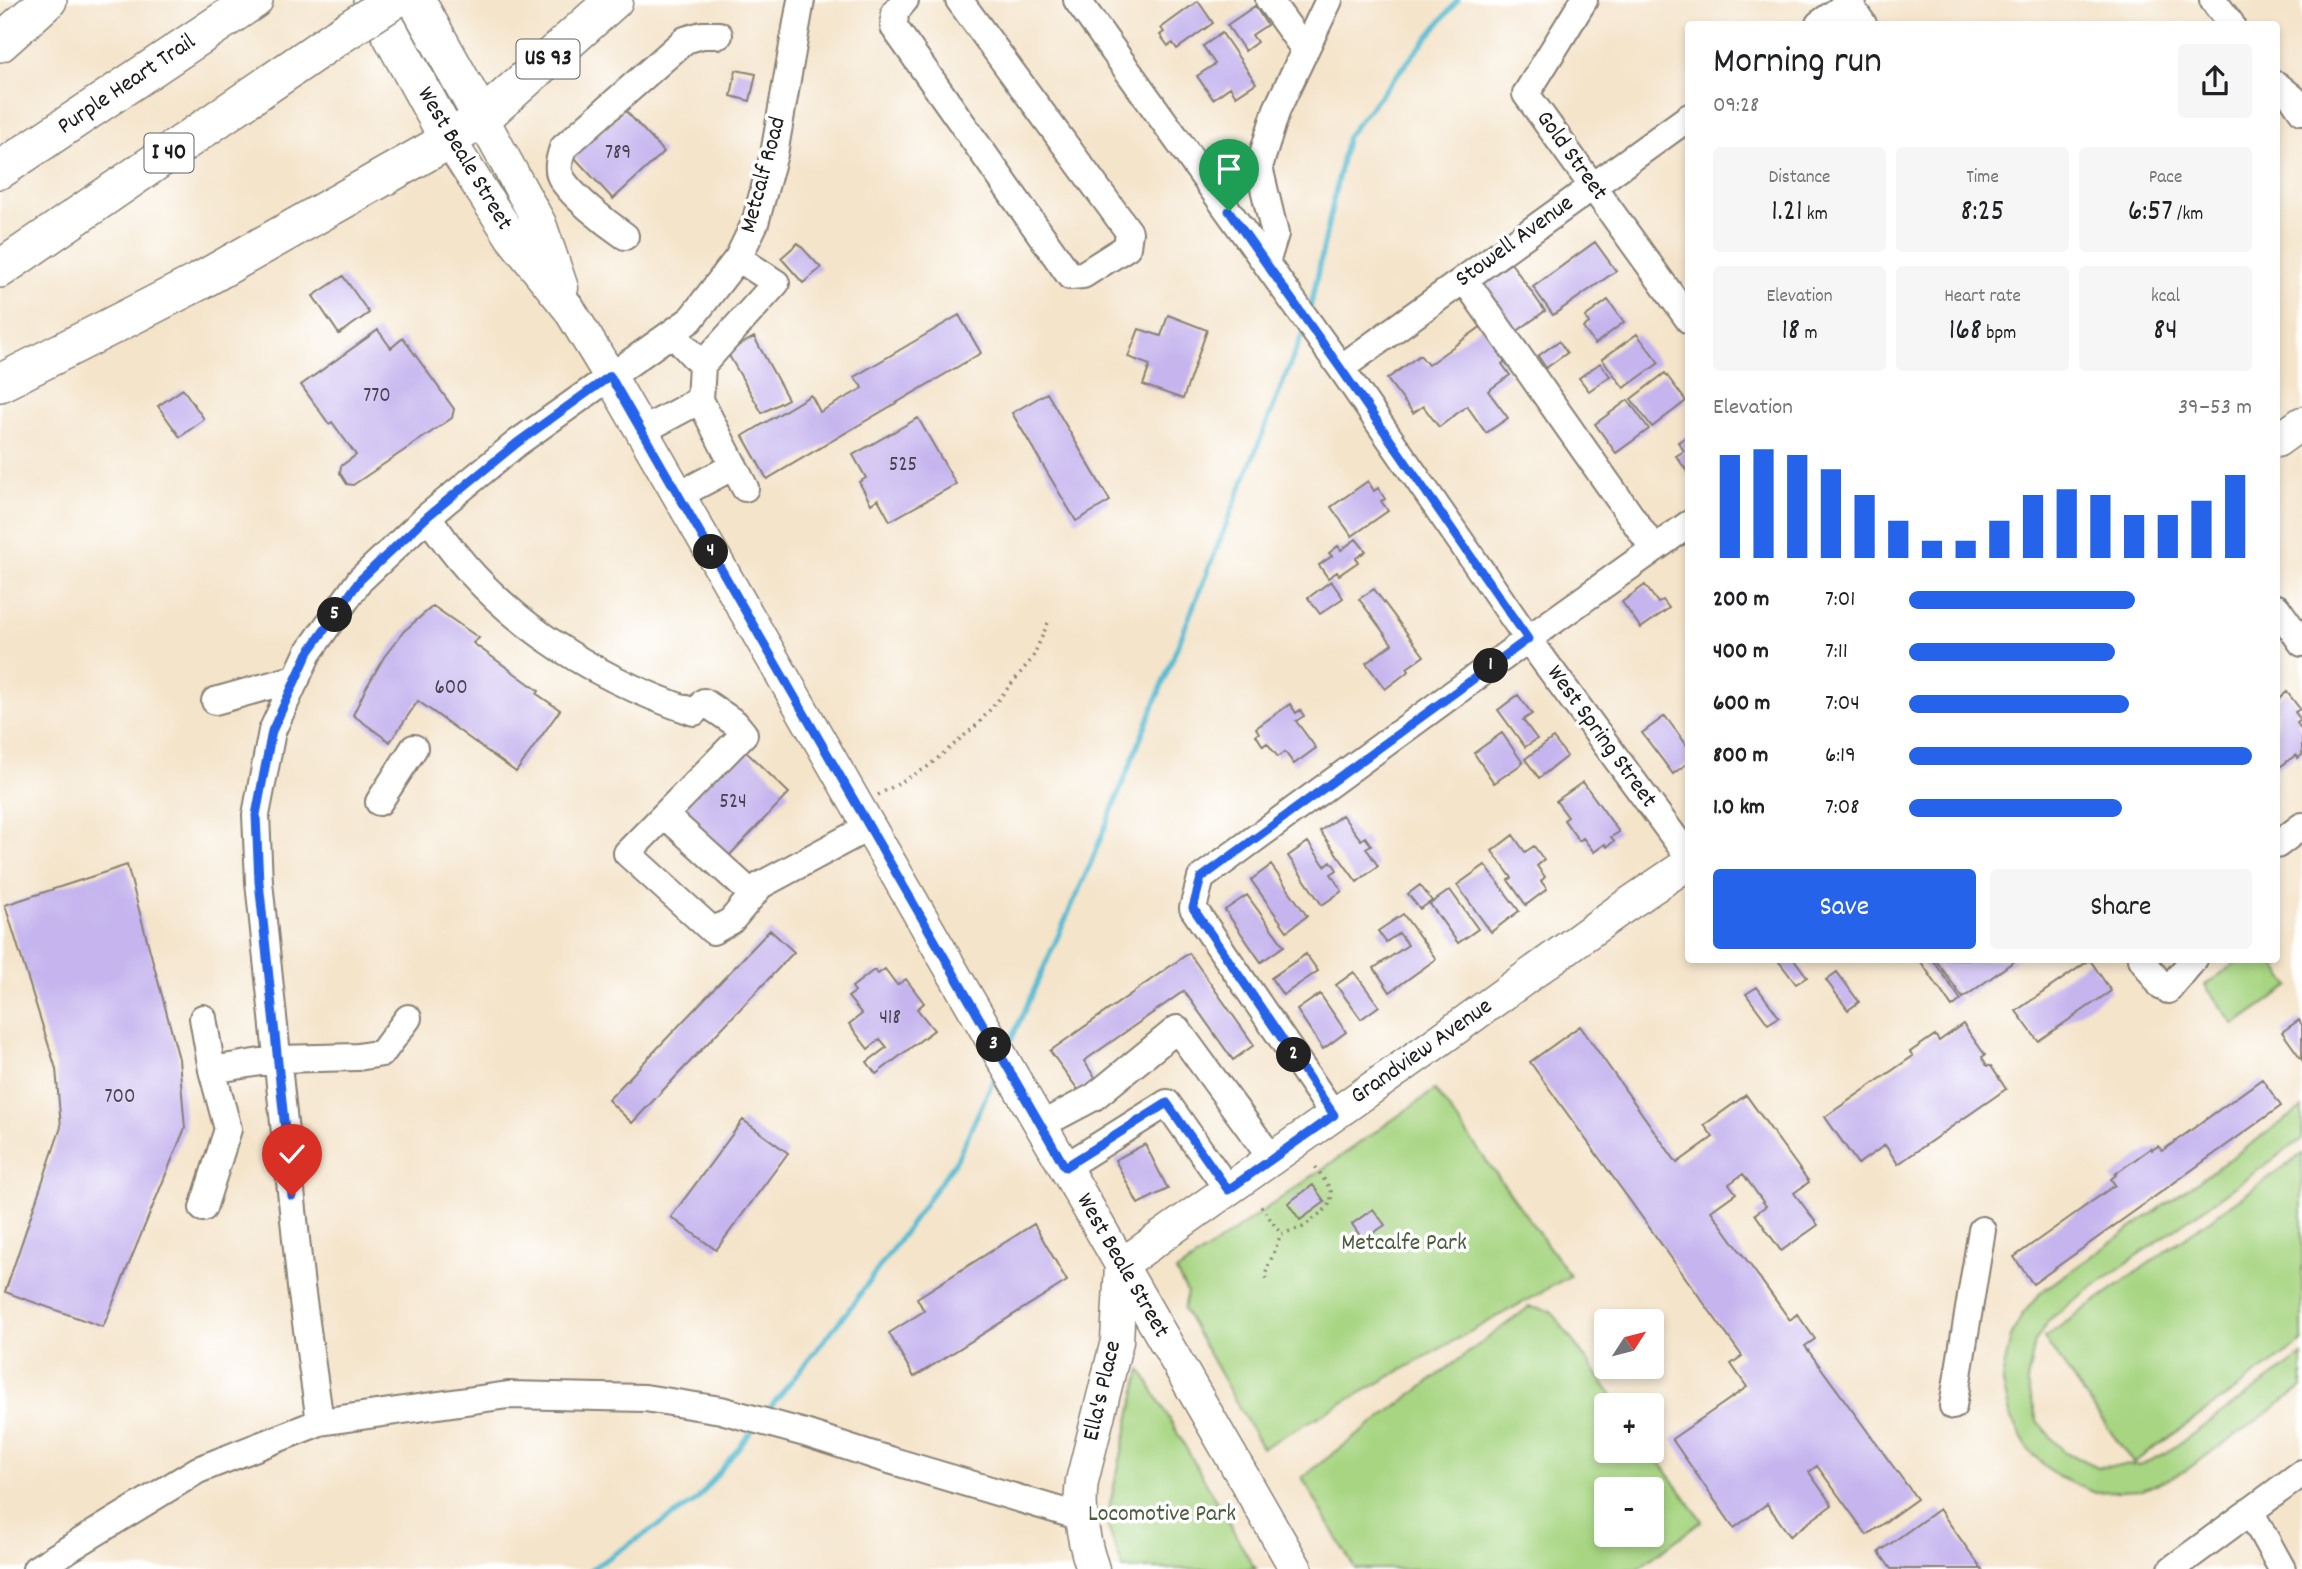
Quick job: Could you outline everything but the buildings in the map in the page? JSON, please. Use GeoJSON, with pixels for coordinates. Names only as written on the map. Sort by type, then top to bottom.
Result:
{"type":"FeatureCollection","features":[{"type":"Feature","properties":{"kind":"highway"},"geometry":{"type":"LineString","coordinates":[[0,43],[48,0]]}},
{"type":"Feature","properties":{"kind":"highway","name":"Purple Heart Trail"},"geometry":{"type":"LineString","coordinates":[[0,170],[254,0]]}},
{"type":"Feature","properties":{"kind":"highway","name":"West Beale Street"},"geometry":{"type":"LineString","coordinates":[[372,0],[449,140]]}},
{"type":"Feature","properties":{"kind":"highway","name":"I 40"},"geometry":{"type":"LineString","coordinates":[[0,269],[394,0]]}},
{"type":"Feature","properties":{"kind":"highway","name":"West Beale Street"},"geometry":{"type":"LineString","coordinates":[[416,0],[482,118]]}},
{"type":"Feature","properties":{"kind":"highway","name":"US 93"},"geometry":{"type":"LineString","coordinates":[[449,140],[482,118],[614,0]]}},
{"type":"Feature","properties":{"kind":"highway"},"geometry":{"type":"LineString","coordinates":[[0,383],[200,281],[449,140]]}},
{"type":"Feature","properties":{"kind":"main road","name":"West Beale Street"},"geometry":{"type":"LineString","coordinates":[[482,118],[540,224],[569,309]]}},
{"type":"Feature","properties":{"kind":"main road","name":"West Beale Street"},"geometry":{"type":"LineString","coordinates":[[449,140],[512,238],[569,309],[610,376],[1296,1569]]}},
{"type":"Feature","properties":{"kind":"main road"},"geometry":{"type":"LineString","coordinates":[[2280,439],[2302,423]]}},
{"type":"Feature","properties":{"kind":"main road","name":"Grandview Avenue"},"geometry":{"type":"LineString","coordinates":[[1121,1265],[1685,866]]}},
{"type":"Feature","properties":{"kind":"main road","name":"Ella's Place"},"geometry":{"type":"LineString","coordinates":[[1093,1569],[1081,1517],[1082,1481],[1117,1341],[1121,1265]]}},
{"type":"Feature","properties":{"kind":"street","name":"Metcalf Road"},"geometry":{"type":"LineString","coordinates":[[320,1422],[302,1287],[259,882],[256,815],[272,731],[308,653],[360,580],[428,516],[517,443],[690,320],[738,258],[755,223],[774,153],[801,0]]}},
{"type":"Feature","properties":{"kind":"street"},"geometry":{"type":"LineString","coordinates":[[905,0],[895,12],[894,27],[1070,276],[1083,275],[1128,247],[1129,232],[959,0]]}},
{"type":"Feature","properties":{"kind":"street","name":"West Spring Street"},"geometry":{"type":"LineString","coordinates":[[1077,0],[1341,369],[1528,639],[1685,852]]}},
{"type":"Feature","properties":{"kind":"street"},"geometry":{"type":"LineString","coordinates":[[1269,0],[1305,50]]}},
{"type":"Feature","properties":{"kind":"street"},"geometry":{"type":"LineString","coordinates":[[1266,263],[1275,234],[1259,167],[1277,109],[1329,0]]}},
{"type":"Feature","properties":{"kind":"street","name":"Gold Street"},"geometry":{"type":"LineString","coordinates":[[1584,0],[1526,94],[1685,314]]}},
{"type":"Feature","properties":{"kind":"street"},"geometry":{"type":"LineString","coordinates":[[2213,0],[2229,21]]}},
{"type":"Feature","properties":{"kind":"street"},"geometry":{"type":"LineString","coordinates":[[1825,21],[1852,7]]}},
{"type":"Feature","properties":{"kind":"street"},"geometry":{"type":"LineString","coordinates":[[625,236],[567,187],[559,174],[563,148],[685,40],[702,35],[719,35]]}},
{"type":"Feature","properties":{"kind":"street","name":"Stowell Avenue"},"geometry":{"type":"LineString","coordinates":[[1341,369],[1685,120]]}},
{"type":"Feature","properties":{"kind":"street"},"geometry":{"type":"LineString","coordinates":[[679,495],[740,477],[700,400],[702,365],[776,283],[738,258]]}},
{"type":"Feature","properties":{"kind":"street"},"geometry":{"type":"LineString","coordinates":[[1464,279],[1654,549]]}},
{"type":"Feature","properties":{"kind":"street"},"geometry":{"type":"LineString","coordinates":[[672,333],[702,365]]}},
{"type":"Feature","properties":{"kind":"street"},"geometry":{"type":"LineString","coordinates":[[642,431],[700,400]]}},
{"type":"Feature","properties":{"kind":"street"},"geometry":{"type":"LineString","coordinates":[[428,516],[439,534],[475,578],[503,605],[578,661],[638,691],[699,707],[735,723],[744,734],[627,853],[713,931],[731,921],[761,886],[863,817]]}},
{"type":"Feature","properties":{"kind":"street"},"geometry":{"type":"LineString","coordinates":[[1334,1115],[1193,908],[1201,878],[1685,527]]}},
{"type":"Feature","properties":{"kind":"street"},"geometry":{"type":"LineString","coordinates":[[2280,612],[2302,643]]}},
{"type":"Feature","properties":{"kind":"street"},"geometry":{"type":"LineString","coordinates":[[215,701],[297,678]]}},
{"type":"Feature","properties":{"kind":"street"},"geometry":{"type":"LineString","coordinates":[[379,802],[414,748]]}},
{"type":"Feature","properties":{"kind":"street"},"geometry":{"type":"LineString","coordinates":[[665,815],[753,895]]}},
{"type":"Feature","properties":{"kind":"street"},"geometry":{"type":"LineString","coordinates":[[2280,843],[2302,826]]}},
{"type":"Feature","properties":{"kind":"street"},"geometry":{"type":"LineString","coordinates":[[2145,963],[2165,989],[2190,963]]}},
{"type":"Feature","properties":{"kind":"street"},"geometry":{"type":"LineString","coordinates":[[203,1018],[212,1070],[228,1129],[203,1208]]}},
{"type":"Feature","properties":{"kind":"street"},"geometry":{"type":"LineString","coordinates":[[212,1070],[278,1059],[358,1057],[382,1053],[408,1018]]}},
{"type":"Feature","properties":{"kind":"street"},"geometry":{"type":"LineString","coordinates":[[1036,1116],[1094,1097],[1177,1029],[1272,1159]]}},
{"type":"Feature","properties":{"kind":"street"},"geometry":{"type":"LineString","coordinates":[[1065,1167],[1167,1103],[1228,1190]]}},
{"type":"Feature","properties":{"kind":"street"},"geometry":{"type":"LineString","coordinates":[[1953,1406],[1982,1230]]}},
{"type":"Feature","properties":{"kind":"street"},"geometry":{"type":"LineString","coordinates":[[36,1569],[198,1470],[320,1422],[508,1395],[645,1398],[720,1410],[805,1433],[1081,1517]]}},
{"type":"Feature","properties":{"kind":"street"},"geometry":{"type":"LineString","coordinates":[[2172,1569],[2302,1473]]}},
{"type":"Feature","properties":{"kind":"street"},"geometry":{"type":"LineString","coordinates":[[2250,1511],[2282,1569]]}},
{"type":"Feature","properties":{"kind":"path"},"geometry":{"type":"LineString","coordinates":[[863,817],[978,724],[1032,659],[1048,622]]}},
{"type":"Feature","properties":{"kind":"path"},"geometry":{"type":"LineString","coordinates":[[1281,1234],[1304,1227],[1327,1208],[1331,1201],[1331,1190],[1315,1166]]}},
{"type":"Feature","properties":{"kind":"path"},"geometry":{"type":"LineString","coordinates":[[1261,1206],[1281,1234]]}},
{"type":"Feature","properties":{"kind":"path"},"geometry":{"type":"LineString","coordinates":[[1312,1212],[1316,1217]]}},
{"type":"Feature","properties":{"kind":"path"},"geometry":{"type":"LineString","coordinates":[[1267,1279],[1265,1275],[1281,1234]]}},
{"type":"Feature","properties":{"kind":"green space"},"geometry":{"type":"Polygon","coordinates":[[[2236,963],[2274,963],[2290,986],[2234,1025],[2205,985],[2236,963]]]}},
{"type":"Feature","properties":{"kind":"green space","name":"Metcalfe Park"},"geometry":{"type":"Polygon","coordinates":[[[1435,1090],[1570,1276],[1262,1448],[1184,1310],[1187,1292],[1176,1272],[1435,1090]]]}},
{"type":"Feature","properties":{"kind":"green space"},"geometry":{"type":"Polygon","coordinates":[[[2302,1108],[2302,1139],[2049,1320],[2035,1342],[2027,1381],[2037,1421],[2063,1451],[2097,1467],[2140,1465],[2166,1453],[2302,1356],[2302,1388],[2185,1471],[2143,1490],[2093,1492],[2058,1477],[2030,1452],[2011,1419],[2002,1379],[2011,1336],[2022,1315],[2041,1292],[2302,1108]]]}},
{"type":"Feature","properties":{"kind":"green space"},"geometry":{"type":"Polygon","coordinates":[[[2302,1154],[2302,1342],[2133,1463],[2044,1338],[2302,1154]]]}},
{"type":"Feature","properties":{"kind":"green space"},"geometry":{"type":"Polygon","coordinates":[[[1529,1307],[1551,1311],[1594,1370],[1594,1379],[1600,1379],[1610,1393],[1594,1393],[1594,1463],[1661,1463],[1702,1521],[1637,1569],[1355,1569],[1302,1477],[1529,1307]]]}},
{"type":"Feature","properties":{"kind":"green space","name":"Locomotive Park"},"geometry":{"type":"Polygon","coordinates":[[[1141,1369],[1255,1569],[1123,1569],[1106,1521],[1141,1369]]]}},
{"type":"Feature","properties":{"kind":"waterway"},"geometry":{"type":"LineString","coordinates":[[1310,310],[1347,136],[1458,0]]}},
{"type":"Feature","properties":{"kind":"waterway"},"geometry":{"type":"LineString","coordinates":[[1009,1045],[1090,865],[1304,330]]}},
{"type":"Feature","properties":{"kind":"waterway"},"geometry":{"type":"LineString","coordinates":[[765,1414],[850,1308],[957,1159],[998,1070]]}},
{"type":"Feature","properties":{"kind":"waterway"},"geometry":{"type":"LineString","coordinates":[[591,1569],[696,1501],[755,1427]]}},
{"type":"Feature","properties":{"kind":"route"},"geometry":{"type":"LineString","coordinates":[[292,1196],[259,882],[256,815],[272,731],[308,653],[360,580],[428,516],[517,443],[610,376],[1065,1167],[1167,1103],[1228,1190],[1334,1115],[1193,908],[1201,878],[1528,639],[1229,211]]}}]}
